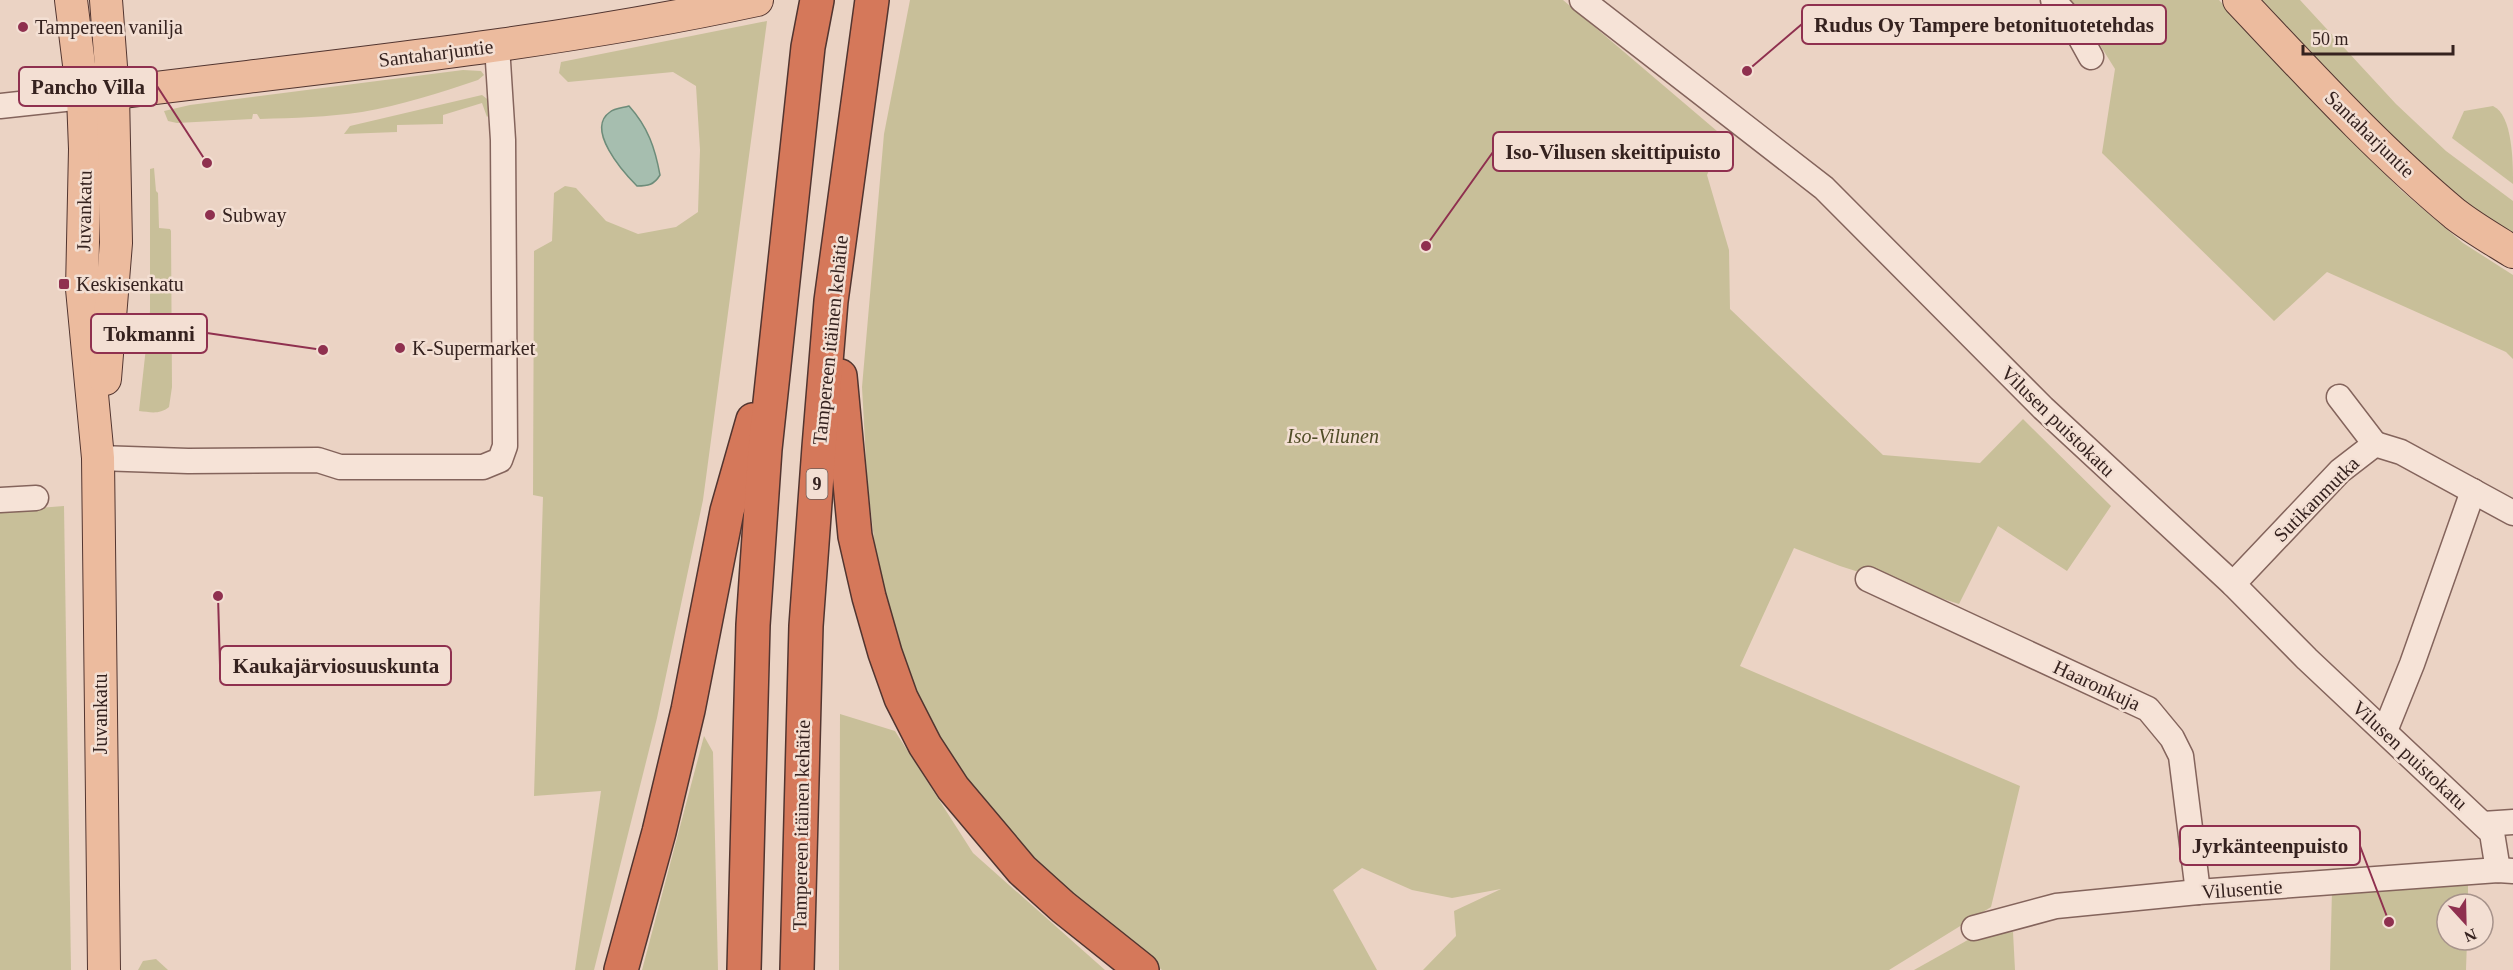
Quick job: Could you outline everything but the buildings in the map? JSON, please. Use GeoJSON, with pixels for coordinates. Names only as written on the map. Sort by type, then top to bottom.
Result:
{"type":"FeatureCollection","features":[{"type":"Feature","properties":{"kind":"highway"},"geometry":{"type":"LineString","coordinates":[[744,970],[753,625],[765,449],[808,46],[817,0]]}},
{"type":"Feature","properties":{"kind":"highway","name":"Tampereen itäinen kehätie"},"geometry":{"type":"LineString","coordinates":[[797,970],[806,626],[831,302],[872,0]]}},
{"type":"Feature","properties":{"kind":"highway"},"geometry":{"type":"LineString","coordinates":[[831,302],[849,458],[855,536],[869,597],[901,698],[925,745],[952,788],[986,830],[1022,870],[1055,900],[1142,970]]}},
{"type":"Feature","properties":{"kind":"highway"},"geometry":{"type":"LineString","coordinates":[[621,970],[667,799],[688,710],[727,511],[775,343]]}},
{"type":"Feature","properties":{"kind":"main road","name":"Juvankatu"},"geometry":{"type":"LineString","coordinates":[[71,0],[98,95],[116,243],[98,458],[104,970]]}},
{"type":"Feature","properties":{"kind":"main road","name":"Juvankatu"},"geometry":{"type":"LineString","coordinates":[[98,95],[106,0]]}},
{"type":"Feature","properties":{"kind":"main road","name":"Santaharjuntie"},"geometry":{"type":"LineString","coordinates":[[2239,0],[2331,98],[2408,171],[2457,215],[2513,252]]}},
{"type":"Feature","properties":{"kind":"main road","name":"Santaharjuntie"},"geometry":{"type":"LineString","coordinates":[[98,95],[497,46],[744,3]]}},
{"type":"Feature","properties":{"kind":"street","name":"Vilusen puistokatu"},"geometry":{"type":"LineString","coordinates":[[1582,0],[1824,188],[2043,408],[2233,584],[2307,659],[2492,833],[2505,871]]}},
{"type":"Feature","properties":{"kind":"street"},"geometry":{"type":"LineString","coordinates":[[2053,0],[2070,19],[2091,57]]}},
{"type":"Feature","properties":{"kind":"street"},"geometry":{"type":"LineString","coordinates":[[98,458],[188,461],[318,460],[340,467],[483,467],[500,459],[504,446],[503,140],[497,46]]}},
{"type":"Feature","properties":{"kind":"street"},"geometry":{"type":"LineString","coordinates":[[0,106],[98,95]]}},
{"type":"Feature","properties":{"kind":"street"},"geometry":{"type":"LineString","coordinates":[[2339,397],[2375,444]]}},
{"type":"Feature","properties":{"kind":"street","name":"Sutikanmutka"},"geometry":{"type":"LineString","coordinates":[[2233,584],[2340,471],[2375,444],[2401,452],[2513,513]]}},
{"type":"Feature","properties":{"kind":"street"},"geometry":{"type":"LineString","coordinates":[[2385,731],[2412,664],[2473,491]]}},
{"type":"Feature","properties":{"kind":"street"},"geometry":{"type":"LineString","coordinates":[[0,500],[36,498]]}},
{"type":"Feature","properties":{"kind":"street","name":"Haaronkuja"},"geometry":{"type":"LineString","coordinates":[[1868,579],[2148,709],[2172,738],[2181,756],[2198,892]]}},
{"type":"Feature","properties":{"kind":"street"},"geometry":{"type":"LineString","coordinates":[[2483,824],[2513,822]]}},
{"type":"Feature","properties":{"kind":"street","name":"Vilusentie"},"geometry":{"type":"LineString","coordinates":[[1974,928],[2056,906],[2198,892],[2505,871]]}},
{"type":"Feature","properties":{"kind":"green space","name":"Iso-Vilunen"},"geometry":{"type":"Polygon","coordinates":[[[910,0],[1563,0],[1724,137],[1707,175],[1729,250],[1730,309],[1883,455],[1980,463],[2023,419],[2111,506],[2067,571],[1998,526],[1959,604],[1840,566],[1794,548],[1740,666],[2020,786],[1991,907],[1889,970],[1423,970],[1456,936],[1454,911],[1501,889],[1452,898],[1412,890],[1362,868],[1333,890],[1377,970],[1162,970],[1060,885],[985,813],[913,691],[879,581],[867,479],[862,387],[884,134],[910,0]]]}},
{"type":"Feature","properties":{"kind":"green space"},"geometry":{"type":"Polygon","coordinates":[[[2068,0],[2219,0],[2328,117],[2402,191],[2463,243],[2513,275],[2513,359],[2506,352],[2327,272],[2274,321],[2102,153],[2115,69],[2080,13],[2068,0]]]}},
{"type":"Feature","properties":{"kind":"green space"},"geometry":{"type":"Polygon","coordinates":[[[2259,0],[2300,0],[2396,104],[2446,151],[2513,201],[2513,238],[2443,186],[2411,157],[2379,127],[2259,0]]]}},
{"type":"Feature","properties":{"kind":"green space"},"geometry":{"type":"Polygon","coordinates":[[[767,21],[703,500],[657,718],[594,970],[575,970],[601,791],[534,796],[543,497],[533,495],[534,251],[552,241],[554,193],[565,186],[576,188],[606,221],[638,234],[676,227],[698,212],[700,150],[696,86],[673,72],[568,82],[559,73],[561,62],[767,21]]]}},
{"type":"Feature","properties":{"kind":"green space"},"geometry":{"type":"Polygon","coordinates":[[[463,70],[481,71],[484,75],[478,80],[435,94],[362,112],[260,119],[257,114],[253,114],[252,119],[177,123],[168,121],[164,111],[190,105],[463,70]]]}},
{"type":"Feature","properties":{"kind":"green space"},"geometry":{"type":"Polygon","coordinates":[[[482,95],[491,102],[490,114],[487,117],[482,103],[443,115],[443,124],[397,125],[397,132],[344,134],[350,126],[482,95]]]}},
{"type":"Feature","properties":{"kind":"green space"},"geometry":{"type":"Polygon","coordinates":[[[2493,106],[2500,111],[2508,129],[2512,153],[2513,184],[2452,138],[2464,111],[2493,106]]]}},
{"type":"Feature","properties":{"kind":"green space"},"geometry":{"type":"Polygon","coordinates":[[[154,168],[158,193],[159,228],[171,231],[172,387],[169,407],[154,412],[139,411],[150,311],[150,169],[154,168]]]}},
{"type":"Feature","properties":{"kind":"green space"},"geometry":{"type":"Polygon","coordinates":[[[64,506],[71,970],[0,970],[0,511],[64,506]]]}},
{"type":"Feature","properties":{"kind":"green space"},"geometry":{"type":"Polygon","coordinates":[[[840,714],[895,731],[973,853],[1105,970],[839,970],[840,714]]]}},
{"type":"Feature","properties":{"kind":"green space"},"geometry":{"type":"Polygon","coordinates":[[[704,736],[713,752],[718,970],[642,970],[704,736]]]}},
{"type":"Feature","properties":{"kind":"green space"},"geometry":{"type":"Polygon","coordinates":[[[2468,883],[2468,892],[2435,892],[2435,952],[2467,952],[2466,970],[2330,970],[2332,890],[2468,883]]]}},
{"type":"Feature","properties":{"kind":"green space"},"geometry":{"type":"Polygon","coordinates":[[[2013,932],[2015,970],[1914,970],[1975,936],[2013,932]]]}},
{"type":"Feature","properties":{"kind":"green space"},"geometry":{"type":"Polygon","coordinates":[[[156,959],[168,970],[138,970],[143,961],[156,959]]]}},
{"type":"Feature","properties":{"kind":"shaded area"},"geometry":{"type":"Polygon","coordinates":[[[629,106],[646,130],[658,165],[660,175],[648,185],[637,186],[616,161],[604,139],[603,119],[612,111],[629,106]]]}},
{"type":"Feature","properties":{"kind":"place","name":"Tampereen vanilja"},"geometry":{"type":"Point","coordinates":[23,27]}},
{"type":"Feature","properties":{"kind":"place","name":"Rudus Oy Tampere betonituotetehdas"},"geometry":{"type":"Point","coordinates":[1747,71]}},
{"type":"Feature","properties":{"kind":"place","name":"Pancho Villa"},"geometry":{"type":"Point","coordinates":[207,163]}},
{"type":"Feature","properties":{"kind":"place","name":"Subway"},"geometry":{"type":"Point","coordinates":[210,215]}},
{"type":"Feature","properties":{"kind":"place","name":"Iso-Vilusen skeittipuisto"},"geometry":{"type":"Point","coordinates":[1426,246]}},
{"type":"Feature","properties":{"kind":"place","name":"Keskisenkatu"},"geometry":{"type":"Point","coordinates":[64,284]}},
{"type":"Feature","properties":{"kind":"place","name":"K-Supermarket"},"geometry":{"type":"Point","coordinates":[400,348]}},
{"type":"Feature","properties":{"kind":"place","name":"Tokmanni"},"geometry":{"type":"Point","coordinates":[323,350]}},
{"type":"Feature","properties":{"kind":"place","name":"Kaukajärviosuuskunta"},"geometry":{"type":"Point","coordinates":[218,596]}},
{"type":"Feature","properties":{"kind":"place","name":"Jyrkänteenpuisto"},"geometry":{"type":"Point","coordinates":[2389,922]}}]}
